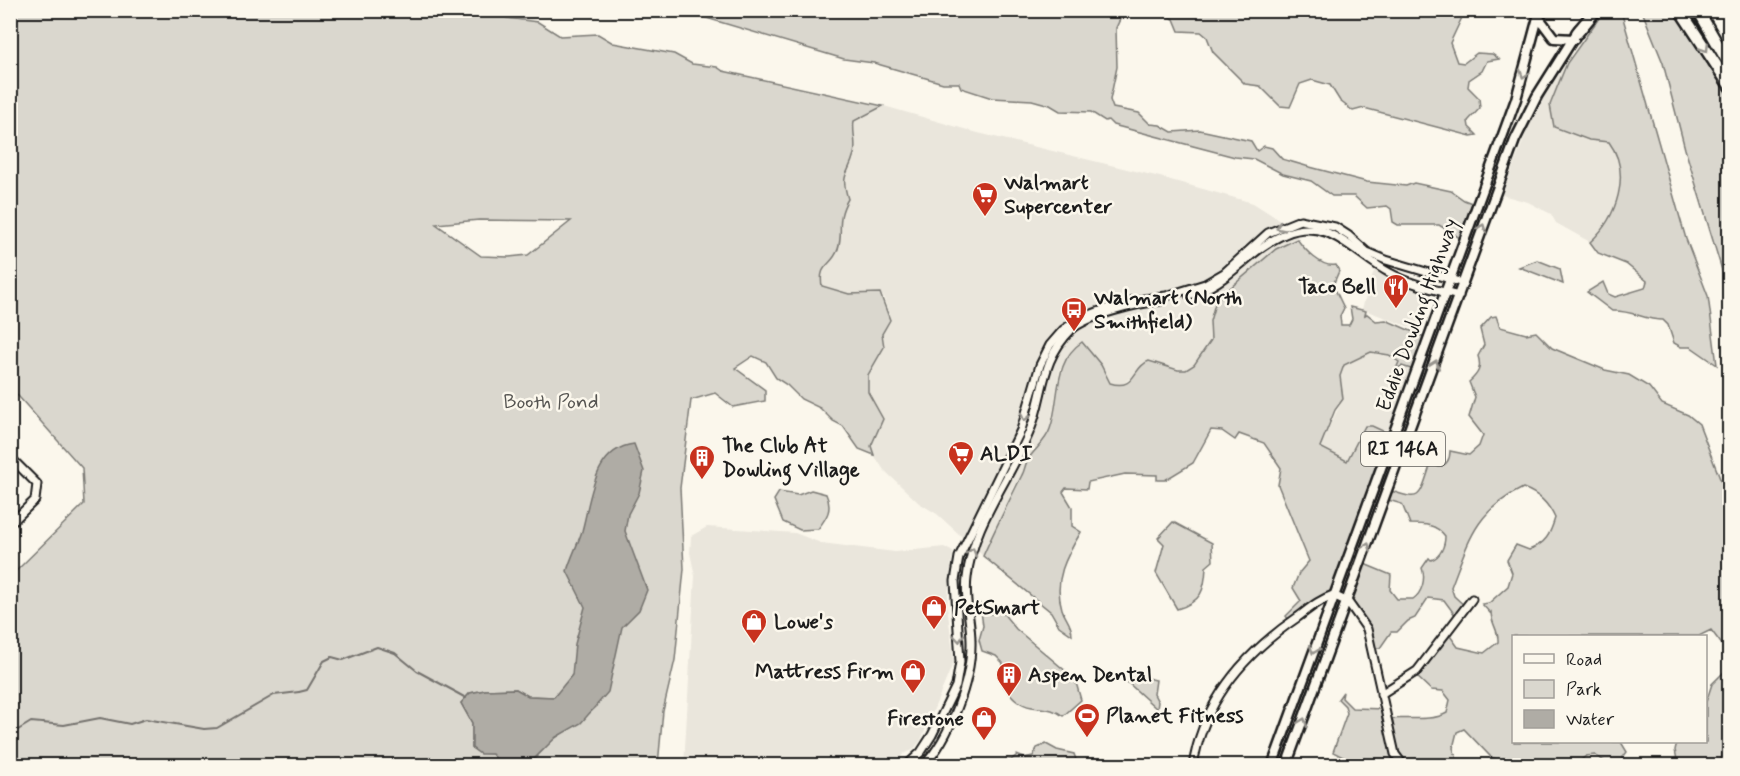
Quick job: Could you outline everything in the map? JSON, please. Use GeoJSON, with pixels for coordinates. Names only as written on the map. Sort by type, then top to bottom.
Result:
{"type":"FeatureCollection","features":[{"type":"Feature","properties":{"kind":"highway"},"geometry":{"type":"LineString","coordinates":[[1575,36],[1596,10]]}},
{"type":"Feature","properties":{"kind":"highway"},"geometry":{"type":"LineString","coordinates":[[1680,10],[1730,86]]}},
{"type":"Feature","properties":{"kind":"highway"},"geometry":{"type":"LineString","coordinates":[[1698,10],[1730,66]]}},
{"type":"Feature","properties":{"kind":"highway"},"geometry":{"type":"LineString","coordinates":[[1712,10],[1730,41]]}},
{"type":"Feature","properties":{"kind":"highway"},"geometry":{"type":"LineString","coordinates":[[1728,10],[1730,15]]}},
{"type":"Feature","properties":{"kind":"main road","name":"RI 146A"},"geometry":{"type":"LineString","coordinates":[[1575,36],[1589,10]]}},
{"type":"Feature","properties":{"kind":"main road"},"geometry":{"type":"LineString","coordinates":[[1539,14],[1545,30],[1554,38],[1575,36]]}},
{"type":"Feature","properties":{"kind":"main road","name":"Eddie Dowling Highway"},"geometry":{"type":"LineString","coordinates":[[1272,765],[1518,90],[1539,14]]}},
{"type":"Feature","properties":{"kind":"main road","name":"Eddie Dowling Highway"},"geometry":{"type":"LineString","coordinates":[[1287,765],[1520,128],[1575,36]]}},
{"type":"Feature","properties":{"kind":"street"},"geometry":{"type":"LineString","coordinates":[[906,765],[921,752],[932,735],[956,686],[960,662],[955,581],[959,557],[1021,430],[1040,365],[1050,345],[1063,330],[1079,319],[1124,302],[1166,296],[1205,284],[1224,273],[1268,233],[1300,220],[1335,227],[1367,252],[1386,260],[1463,283]]}},
{"type":"Feature","properties":{"kind":"street"},"geometry":{"type":"LineString","coordinates":[[922,765],[942,739],[960,697],[970,664],[966,580],[970,558],[987,516],[1029,433],[1046,367],[1055,347],[1074,327],[1124,307],[1197,293],[1229,277],[1274,240],[1298,230],[1333,233],[1383,269],[1459,297]]}},
{"type":"Feature","properties":{"kind":"street"},"geometry":{"type":"LineString","coordinates":[[1383,269],[1386,260]]}},
{"type":"Feature","properties":{"kind":"street"},"geometry":{"type":"LineString","coordinates":[[10,457],[37,484],[35,500],[10,524]]}},
{"type":"Feature","properties":{"kind":"street"},"geometry":{"type":"LineString","coordinates":[[1193,765],[1207,717],[1221,691],[1241,663],[1290,622],[1320,600],[1333,595],[1348,602],[1366,629],[1395,754],[1404,765]]}},
{"type":"Feature","properties":{"kind":"street"},"geometry":{"type":"LineString","coordinates":[[1381,694],[1417,671],[1472,599]]}},
{"type":"Feature","properties":{"kind":"shaded area"},"geometry":{"type":"Polygon","coordinates":[[[1567,63],[1550,105],[1554,126],[1589,140],[1609,142],[1617,154],[1621,176],[1618,201],[1604,230],[1590,242],[1556,223],[1551,214],[1528,202],[1502,195],[1536,108],[1567,63]]]}},
{"type":"Feature","properties":{"kind":"shaded area"},"geometry":{"type":"Polygon","coordinates":[[[884,106],[978,133],[1160,177],[1253,203],[1286,224],[1294,225],[1297,236],[1297,239],[1276,249],[1216,300],[1210,321],[1211,339],[1193,365],[1186,370],[1143,363],[1136,374],[1120,386],[1110,383],[1082,343],[1060,369],[1050,430],[1028,459],[1024,472],[1011,492],[1006,511],[983,556],[937,514],[919,503],[884,470],[874,455],[871,446],[883,419],[868,392],[868,375],[884,347],[882,334],[890,320],[884,298],[880,293],[849,294],[822,286],[820,275],[824,266],[830,262],[840,241],[840,212],[847,199],[843,182],[855,153],[852,132],[854,121],[884,106]]]}},
{"type":"Feature","properties":{"kind":"shaded area"},"geometry":{"type":"Polygon","coordinates":[[[1374,271],[1429,293],[1415,329],[1362,309],[1374,271]]]}},
{"type":"Feature","properties":{"kind":"shaded area"},"geometry":{"type":"Polygon","coordinates":[[[1371,352],[1396,358],[1399,361],[1397,368],[1401,366],[1417,371],[1391,435],[1372,426],[1350,459],[1342,460],[1322,450],[1321,443],[1343,399],[1340,376],[1344,365],[1371,352]]]}},
{"type":"Feature","properties":{"kind":"shaded area"},"geometry":{"type":"Polygon","coordinates":[[[707,527],[795,533],[821,543],[895,552],[944,547],[953,552],[947,605],[954,661],[921,740],[913,750],[903,754],[896,765],[684,765],[695,576],[690,553],[691,536],[707,527]]]}},
{"type":"Feature","properties":{"kind":"green space"},"geometry":{"type":"Polygon","coordinates":[[[11,11],[491,11],[507,18],[538,22],[560,36],[598,34],[613,43],[674,54],[692,64],[717,67],[723,71],[883,106],[854,121],[855,150],[845,179],[848,199],[842,213],[840,242],[835,255],[824,269],[821,279],[822,286],[849,294],[880,293],[890,320],[882,334],[884,347],[868,375],[868,392],[883,419],[871,446],[874,455],[859,449],[843,426],[833,421],[820,408],[801,399],[776,378],[766,362],[753,356],[735,368],[765,390],[765,401],[733,407],[715,393],[691,400],[680,488],[684,569],[675,660],[663,711],[658,765],[524,765],[596,707],[573,674],[555,697],[528,696],[516,689],[485,690],[470,693],[461,703],[472,723],[472,748],[480,753],[492,754],[502,765],[11,765],[11,576],[84,504],[82,468],[11,388],[11,11]],[[479,220],[436,224],[481,256],[509,257],[528,255],[571,221],[479,220]]]}},
{"type":"Feature","properties":{"kind":"green space"},"geometry":{"type":"Polygon","coordinates":[[[683,11],[1120,11],[1122,15],[1116,28],[1117,67],[1110,100],[1113,108],[1139,113],[1150,124],[1160,125],[1172,132],[1200,130],[1251,141],[1257,151],[1264,146],[1272,148],[1282,159],[1367,182],[1406,186],[1414,183],[1451,191],[1464,200],[1490,210],[1476,248],[1439,225],[1398,225],[1393,222],[1391,209],[1387,206],[1367,208],[1354,196],[1332,196],[1311,181],[1283,174],[1254,159],[1235,157],[1113,125],[1091,112],[1060,111],[1050,105],[1032,100],[992,98],[961,88],[959,83],[943,83],[874,63],[844,59],[683,11]]]}},
{"type":"Feature","properties":{"kind":"green space"},"geometry":{"type":"Polygon","coordinates":[[[1155,11],[1465,11],[1450,43],[1457,62],[1464,63],[1477,53],[1492,54],[1499,59],[1487,61],[1482,71],[1469,80],[1468,87],[1479,98],[1480,108],[1468,121],[1469,127],[1477,135],[1471,136],[1364,108],[1353,111],[1340,101],[1330,85],[1312,80],[1300,84],[1290,107],[1280,106],[1260,86],[1245,84],[1213,52],[1207,37],[1201,32],[1179,31],[1174,19],[1155,11]]]}},
{"type":"Feature","properties":{"kind":"green space"},"geometry":{"type":"Polygon","coordinates":[[[1604,11],[1621,11],[1686,239],[1708,296],[1717,365],[1691,347],[1681,347],[1674,343],[1668,325],[1663,320],[1612,311],[1587,292],[1603,282],[1608,294],[1615,297],[1645,288],[1647,281],[1626,264],[1598,253],[1590,242],[1608,221],[1618,195],[1620,167],[1616,154],[1609,142],[1589,140],[1554,127],[1550,105],[1567,63],[1604,11]]]}},
{"type":"Feature","properties":{"kind":"green space"},"geometry":{"type":"Polygon","coordinates":[[[1642,11],[1674,11],[1729,97],[1729,293],[1685,149],[1663,63],[1642,11]]]}},
{"type":"Feature","properties":{"kind":"green space"},"geometry":{"type":"Polygon","coordinates":[[[1297,239],[1319,261],[1336,265],[1339,271],[1333,285],[1344,308],[1340,316],[1341,325],[1349,325],[1352,319],[1350,307],[1366,311],[1365,315],[1367,314],[1376,321],[1386,320],[1429,339],[1417,371],[1402,366],[1396,369],[1399,362],[1389,355],[1371,352],[1344,365],[1340,376],[1343,399],[1335,410],[1320,447],[1347,461],[1365,426],[1372,426],[1400,439],[1381,488],[1404,495],[1416,496],[1420,493],[1431,463],[1442,466],[1448,462],[1450,451],[1469,455],[1479,446],[1483,435],[1469,417],[1475,397],[1469,382],[1478,370],[1480,364],[1478,356],[1484,345],[1480,329],[1491,317],[1496,316],[1500,327],[1526,334],[1536,332],[1552,348],[1605,370],[1629,375],[1649,387],[1662,404],[1688,415],[1699,424],[1729,502],[1729,654],[1711,630],[1701,635],[1512,635],[1512,743],[1622,743],[1627,752],[1617,765],[1610,765],[1595,755],[1586,756],[1575,765],[1513,765],[1491,757],[1464,729],[1457,732],[1453,748],[1459,765],[1351,765],[1345,758],[1333,752],[1347,713],[1345,706],[1338,699],[1343,692],[1342,698],[1352,708],[1385,709],[1387,719],[1426,718],[1447,713],[1450,700],[1443,691],[1431,690],[1414,674],[1448,633],[1458,647],[1484,653],[1498,642],[1491,612],[1482,604],[1489,603],[1508,586],[1512,573],[1507,560],[1516,545],[1529,550],[1540,544],[1549,534],[1555,518],[1542,500],[1523,488],[1507,497],[1484,517],[1469,542],[1451,587],[1454,596],[1466,607],[1458,619],[1444,600],[1428,598],[1415,618],[1408,621],[1397,632],[1391,632],[1380,648],[1375,648],[1364,621],[1350,603],[1343,612],[1337,609],[1327,617],[1335,587],[1309,611],[1290,622],[1286,616],[1301,601],[1293,588],[1299,573],[1309,561],[1278,485],[1281,468],[1264,443],[1239,434],[1235,440],[1222,431],[1211,430],[1193,463],[1165,480],[1157,480],[1157,475],[1125,474],[1088,482],[1087,489],[1066,488],[1063,492],[1072,507],[1072,526],[1081,532],[1062,569],[1059,588],[1062,609],[1072,635],[1059,626],[1051,612],[983,556],[1028,460],[1048,433],[1066,360],[1072,350],[1082,342],[1101,365],[1110,383],[1118,385],[1129,381],[1139,368],[1149,361],[1178,370],[1186,370],[1194,365],[1211,340],[1210,321],[1216,300],[1276,249],[1297,239]],[[1385,499],[1362,563],[1391,575],[1390,590],[1397,599],[1413,599],[1419,593],[1424,577],[1422,568],[1429,558],[1431,560],[1440,553],[1445,536],[1434,527],[1410,524],[1402,504],[1385,499]]]}},
{"type":"Feature","properties":{"kind":"green space"},"geometry":{"type":"Polygon","coordinates":[[[1537,260],[1560,269],[1563,284],[1519,267],[1537,260]]]}},
{"type":"Feature","properties":{"kind":"green space"},"geometry":{"type":"Polygon","coordinates":[[[811,490],[826,494],[829,504],[826,517],[818,529],[800,530],[783,522],[774,500],[779,492],[798,495],[811,490]]]}},
{"type":"Feature","properties":{"kind":"green space"},"geometry":{"type":"Polygon","coordinates":[[[1173,522],[1212,543],[1213,561],[1206,567],[1203,589],[1200,594],[1192,603],[1177,609],[1156,573],[1164,544],[1158,538],[1173,522]]]}},
{"type":"Feature","properties":{"kind":"green space"},"geometry":{"type":"Polygon","coordinates":[[[980,604],[991,614],[1002,612],[1016,629],[1075,679],[1081,700],[1063,716],[1052,710],[1023,704],[1002,684],[1003,663],[996,656],[982,651],[979,640],[983,626],[980,604]]]}},
{"type":"Feature","properties":{"kind":"green space"},"geometry":{"type":"Polygon","coordinates":[[[1729,667],[1729,721],[1720,765],[1678,765],[1675,750],[1677,743],[1707,743],[1707,699],[1712,684],[1729,667]]]}},
{"type":"Feature","properties":{"kind":"green space"},"geometry":{"type":"Polygon","coordinates":[[[1138,676],[1156,680],[1154,694],[1158,702],[1157,709],[1125,680],[1138,676]]]}},
{"type":"Feature","properties":{"kind":"green space"},"geometry":{"type":"Polygon","coordinates":[[[1046,744],[1057,750],[1074,754],[1078,765],[977,765],[1011,760],[1017,755],[1024,758],[1033,756],[1037,748],[1046,744]]]}},
{"type":"Feature","properties":{"kind":"water","name":"Booth Pond"},"geometry":{"type":"Polygon","coordinates":[[[634,444],[644,471],[639,493],[628,514],[625,531],[647,590],[639,610],[622,627],[608,692],[581,723],[556,737],[531,762],[524,765],[502,765],[492,754],[480,754],[472,748],[472,723],[461,703],[470,693],[485,690],[516,689],[528,696],[554,697],[572,675],[575,644],[585,607],[567,571],[582,531],[596,477],[602,465],[620,448],[634,444]]]}},
{"type":"Feature","properties":{"kind":"waterway"},"geometry":{"type":"LineString","coordinates":[[299,692],[307,690],[324,661],[332,657],[343,660],[377,647],[395,653],[417,671],[454,691]]}},
{"type":"Feature","properties":{"kind":"waterway"},"geometry":{"type":"LineString","coordinates":[[10,731],[18,730],[31,722],[64,725],[100,718],[130,724],[146,719],[204,729],[217,728],[274,695],[299,692]]}},
{"type":"Feature","properties":{"kind":"waterway"},"geometry":{"type":"LineString","coordinates":[[455,692],[466,698]]}},
{"type":"Feature","properties":{"kind":"place","name":"Walmart Supercenter"},"geometry":{"type":"Point","coordinates":[985,218]}},
{"type":"Feature","properties":{"kind":"place","name":"Taco Bell"},"geometry":{"type":"Point","coordinates":[1396,310]}},
{"type":"Feature","properties":{"kind":"place","name":"Walmart (North Smithfield)"},"geometry":{"type":"Point","coordinates":[1074,333]}},
{"type":"Feature","properties":{"kind":"place","name":"ALDI"},"geometry":{"type":"Point","coordinates":[961,477]}},
{"type":"Feature","properties":{"kind":"place","name":"The Club At Dowling Village"},"geometry":{"type":"Point","coordinates":[702,481]}},
{"type":"Feature","properties":{"kind":"place","name":"PetSmart"},"geometry":{"type":"Point","coordinates":[934,631]}},
{"type":"Feature","properties":{"kind":"place","name":"Lowe's"},"geometry":{"type":"Point","coordinates":[754,645]}},
{"type":"Feature","properties":{"kind":"place","name":"Mattress Firm"},"geometry":{"type":"Point","coordinates":[913,695]}},
{"type":"Feature","properties":{"kind":"place","name":"Aspen Dental"},"geometry":{"type":"Point","coordinates":[1009,698]}},
{"type":"Feature","properties":{"kind":"place","name":"Planet Fitness"},"geometry":{"type":"Point","coordinates":[1087,739]}},
{"type":"Feature","properties":{"kind":"place","name":"Firestone"},"geometry":{"type":"Point","coordinates":[984,742]}}]}
